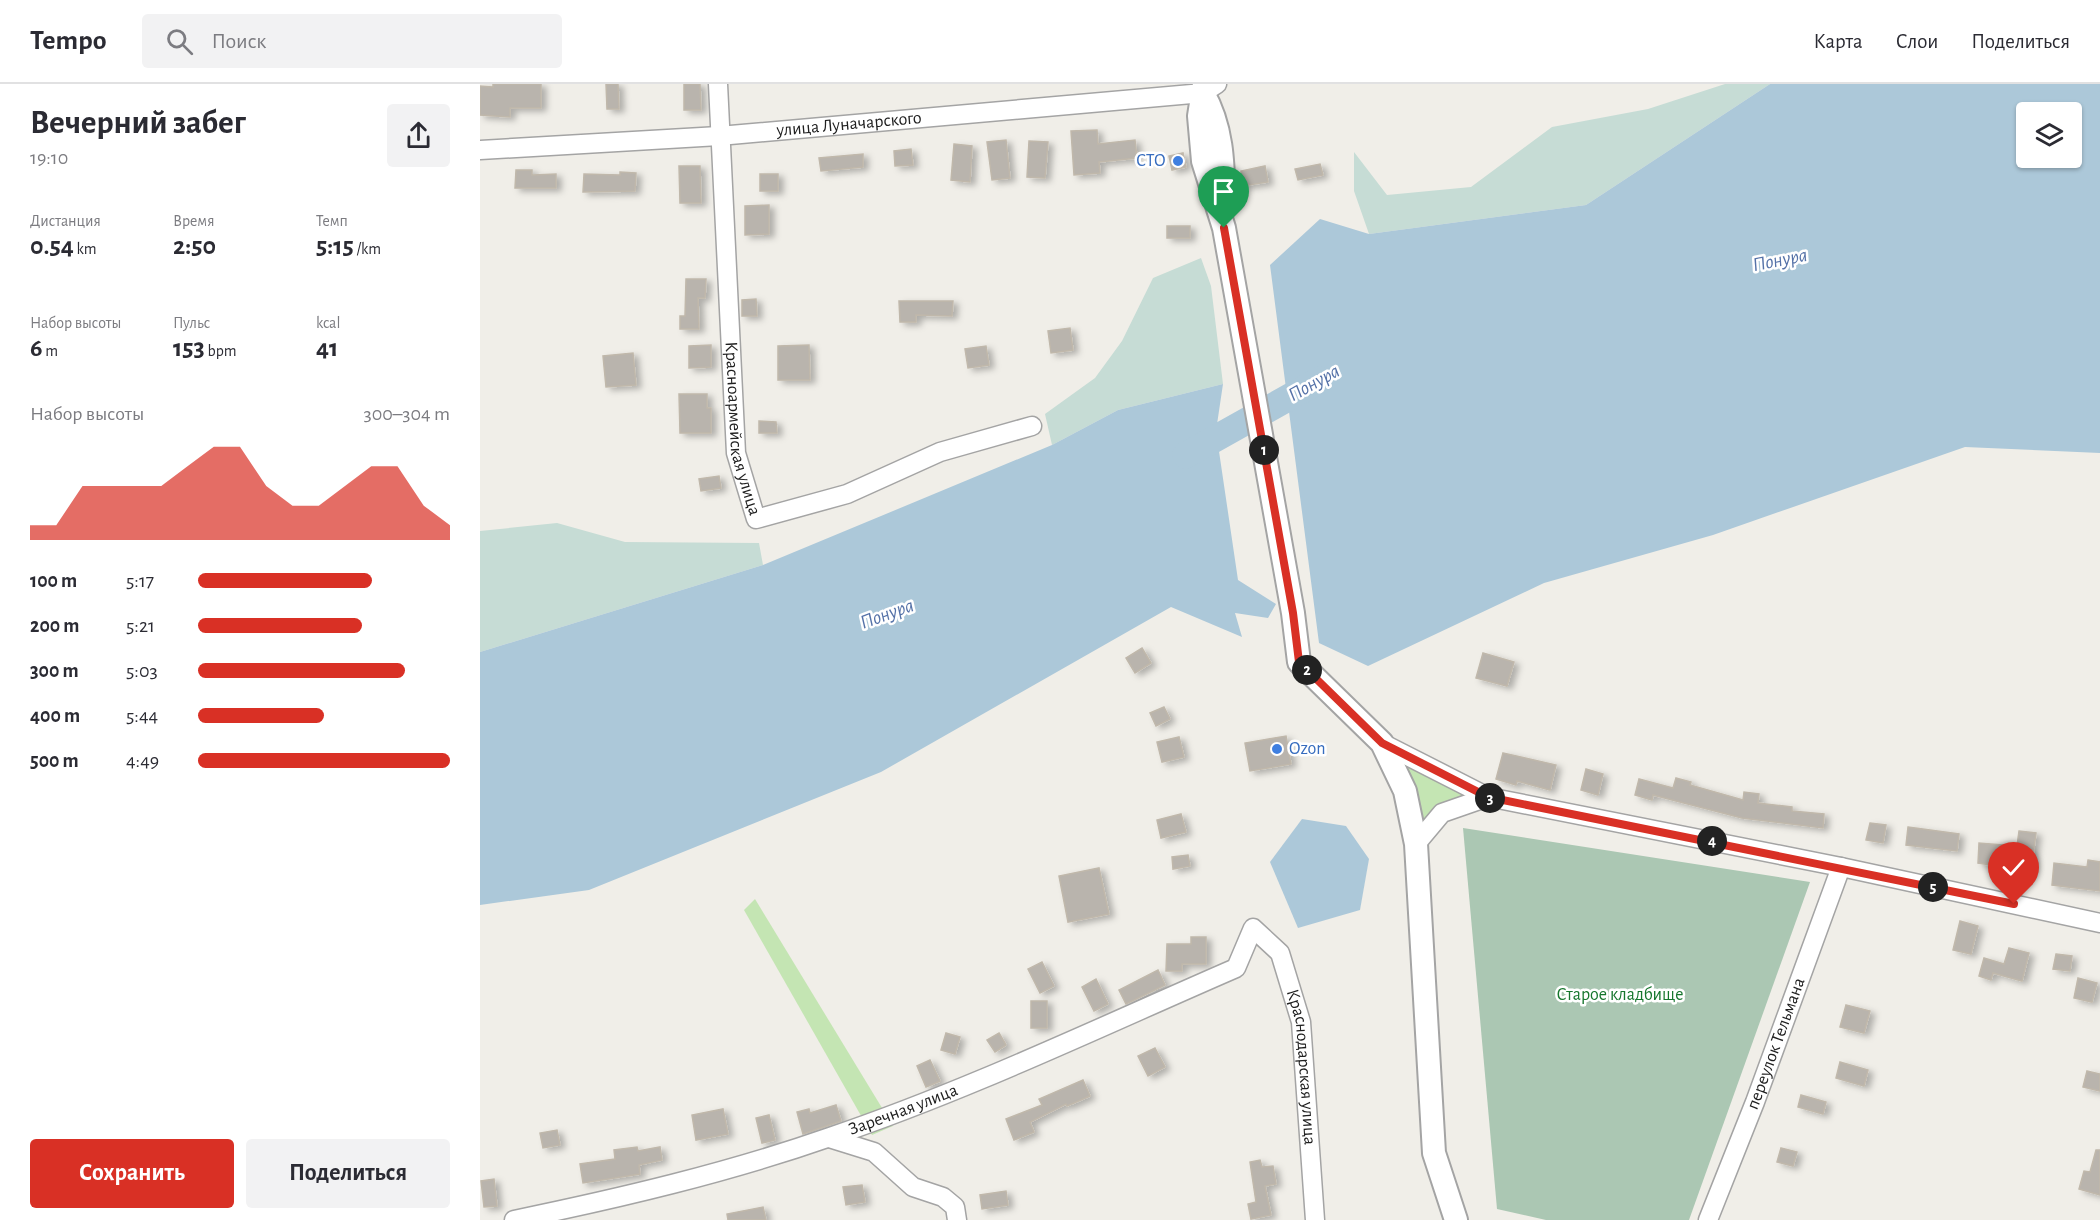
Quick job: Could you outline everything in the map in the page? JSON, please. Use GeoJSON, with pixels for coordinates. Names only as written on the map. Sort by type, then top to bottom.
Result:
{"type":"FeatureCollection","features":[{"type":"Feature","properties":{"kind":"street","name":"Красноармейская улица"},"geometry":{"type":"LineString","coordinates":[[718,84],[736,453],[756,519],[847,494],[940,452],[1032,426]]}},
{"type":"Feature","properties":{"kind":"street","name":"улица Луначарского"},"geometry":{"type":"LineString","coordinates":[[480,150],[719,136],[1208,87]]}},
{"type":"Feature","properties":{"kind":"street"},"geometry":{"type":"LineString","coordinates":[[1208,87],[1223,158],[1224,228],[1293,613],[1299,662],[1382,743],[1488,797],[1841,867],[2100,923]]}},
{"type":"Feature","properties":{"kind":"street"},"geometry":{"type":"LineString","coordinates":[[1382,743],[1405,791],[1416,844],[1434,1153],[1456,1220]]}},
{"type":"Feature","properties":{"kind":"street"},"geometry":{"type":"LineString","coordinates":[[1416,844],[1442,813],[1488,797]]}},
{"type":"Feature","properties":{"kind":"street","name":"переулок Тельмана"},"geometry":{"type":"LineString","coordinates":[[1708,1220],[1755,1102],[1841,867]]}},
{"type":"Feature","properties":{"kind":"street","name":"Заречная улица"},"geometry":{"type":"LineString","coordinates":[[514,1220],[622,1198],[829,1138],[945,1095],[1236,968],[1253,928]]}},
{"type":"Feature","properties":{"kind":"street","name":"Краснодарская улица"},"geometry":{"type":"LineString","coordinates":[[1253,928],[1280,953],[1301,1022],[1316,1220]]}},
{"type":"Feature","properties":{"kind":"street"},"geometry":{"type":"LineString","coordinates":[[829,1138],[874,1152],[913,1187],[943,1197],[955,1207],[957,1220]]}},
{"type":"Feature","properties":{"kind":"green space"},"geometry":{"type":"Polygon","coordinates":[[[1382,743],[1488,797],[1442,813],[1416,844],[1382,743]]]}},
{"type":"Feature","properties":{"kind":"green space","name":"Старое кладбище"},"geometry":{"type":"Polygon","coordinates":[[[1463,828],[1810,882],[1689,1220],[1546,1220],[1497,1209],[1463,828]]]}},
{"type":"Feature","properties":{"kind":"green space"},"geometry":{"type":"Polygon","coordinates":[[[755,899],[893,1126],[872,1135],[744,910],[755,899]]]}},
{"type":"Feature","properties":{"kind":"shaded area"},"geometry":{"type":"Polygon","coordinates":[[[1725,84],[1770,84],[1586,205],[1369,234],[1354,191],[1354,152],[1387,195],[1471,187],[1552,127],[1648,109],[1725,84]]]}},
{"type":"Feature","properties":{"kind":"shaded area"},"geometry":{"type":"Polygon","coordinates":[[[1201,258],[1211,286],[1223,384],[1118,410],[1052,445],[1045,414],[1095,378],[1122,341],[1153,278],[1201,258]]]}},
{"type":"Feature","properties":{"kind":"shaded area"},"geometry":{"type":"Polygon","coordinates":[[[557,523],[625,542],[759,543],[763,565],[480,652],[480,531],[557,523]]]}},
{"type":"Feature","properties":{"kind":"water"},"geometry":{"type":"Polygon","coordinates":[[[1770,84],[2100,84],[2100,453],[1965,447],[1713,535],[1544,583],[1368,666],[1319,643],[1270,265],[1320,219],[1369,234],[1586,205],[1770,84]]]}},
{"type":"Feature","properties":{"kind":"water"},"geometry":{"type":"Polygon","coordinates":[[[1223,384],[1216,431],[1238,580],[1276,604],[1268,618],[1235,613],[1242,637],[1171,607],[881,772],[589,890],[480,905],[480,652],[763,565],[1052,445],[1118,410],[1223,384]]]}},
{"type":"Feature","properties":{"kind":"water"},"geometry":{"type":"Polygon","coordinates":[[[1302,819],[1346,826],[1369,859],[1360,910],[1298,928],[1270,862],[1302,819]]]}},
{"type":"Feature","properties":{"kind":"building"},"geometry":{"type":"Polygon","coordinates":[[[493,84],[541,84],[541,108],[510,108],[510,117],[480,115],[480,86],[493,87],[493,84]]]}},
{"type":"Feature","properties":{"kind":"building"},"geometry":{"type":"Polygon","coordinates":[[[606,84],[618,84],[619,109],[607,109],[606,84]]]}},
{"type":"Feature","properties":{"kind":"building"},"geometry":{"type":"Polygon","coordinates":[[[684,84],[700,84],[701,110],[684,110],[684,84]]]}},
{"type":"Feature","properties":{"kind":"building"},"geometry":{"type":"Polygon","coordinates":[[[1097,130],[1098,144],[1135,140],[1137,158],[1099,162],[1100,173],[1074,175],[1071,131],[1097,130]]]}},
{"type":"Feature","properties":{"kind":"building"},"geometry":{"type":"Polygon","coordinates":[[[1006,140],[1010,178],[992,180],[987,142],[1006,140]]]}},
{"type":"Feature","properties":{"kind":"building"},"geometry":{"type":"Polygon","coordinates":[[[1029,141],[1048,142],[1045,178],[1027,177],[1029,141]]]}},
{"type":"Feature","properties":{"kind":"building"},"geometry":{"type":"Polygon","coordinates":[[[954,144],[972,146],[970,182],[951,180],[954,144]]]}},
{"type":"Feature","properties":{"kind":"building"},"geometry":{"type":"Polygon","coordinates":[[[911,149],[913,165],[895,166],[894,151],[911,149]]]}},
{"type":"Feature","properties":{"kind":"building"},"geometry":{"type":"Polygon","coordinates":[[[1183,153],[1186,167],[1172,170],[1169,156],[1183,153]]]}},
{"type":"Feature","properties":{"kind":"building"},"geometry":{"type":"Polygon","coordinates":[[[863,154],[863,167],[821,171],[819,158],[863,154]]]}},
{"type":"Feature","properties":{"kind":"building"},"geometry":{"type":"Polygon","coordinates":[[[1320,164],[1323,175],[1298,180],[1295,169],[1320,164]]]}},
{"type":"Feature","properties":{"kind":"building"},"geometry":{"type":"Polygon","coordinates":[[[679,166],[700,166],[701,203],[680,203],[679,166]]]}},
{"type":"Feature","properties":{"kind":"building"},"geometry":{"type":"Polygon","coordinates":[[[1265,166],[1268,182],[1243,186],[1241,171],[1265,166]]]}},
{"type":"Feature","properties":{"kind":"building"},"geometry":{"type":"Polygon","coordinates":[[[516,170],[532,170],[532,175],[556,174],[556,188],[515,188],[516,170]]]}},
{"type":"Feature","properties":{"kind":"building"},"geometry":{"type":"Polygon","coordinates":[[[620,172],[636,173],[635,191],[583,192],[584,174],[620,175],[620,172]]]}},
{"type":"Feature","properties":{"kind":"building"},"geometry":{"type":"Polygon","coordinates":[[[760,174],[778,174],[778,191],[760,191],[760,174]]]}},
{"type":"Feature","properties":{"kind":"building"},"geometry":{"type":"Polygon","coordinates":[[[769,205],[769,234],[745,235],[745,206],[769,205]]]}},
{"type":"Feature","properties":{"kind":"building"},"geometry":{"type":"Polygon","coordinates":[[[1167,226],[1190,226],[1190,238],[1167,238],[1167,226]]]}},
{"type":"Feature","properties":{"kind":"building"},"geometry":{"type":"Polygon","coordinates":[[[686,279],[706,279],[705,298],[698,298],[699,329],[680,329],[680,316],[685,316],[686,279]]]}},
{"type":"Feature","properties":{"kind":"building"},"geometry":{"type":"Polygon","coordinates":[[[756,299],[757,316],[742,316],[742,300],[756,299]]]}},
{"type":"Feature","properties":{"kind":"building"},"geometry":{"type":"Polygon","coordinates":[[[899,301],[953,301],[952,316],[916,315],[916,322],[900,322],[899,301]]]}},
{"type":"Feature","properties":{"kind":"building"},"geometry":{"type":"Polygon","coordinates":[[[1070,328],[1073,350],[1051,353],[1048,331],[1070,328]]]}},
{"type":"Feature","properties":{"kind":"building"},"geometry":{"type":"Polygon","coordinates":[[[711,345],[711,367],[689,368],[689,346],[711,345]]]}},
{"type":"Feature","properties":{"kind":"building"},"geometry":{"type":"Polygon","coordinates":[[[809,345],[810,380],[778,380],[778,346],[809,345]]]}},
{"type":"Feature","properties":{"kind":"building"},"geometry":{"type":"Polygon","coordinates":[[[986,346],[989,365],[968,368],[965,349],[986,346]]]}},
{"type":"Feature","properties":{"kind":"building"},"geometry":{"type":"Polygon","coordinates":[[[633,353],[636,385],[606,387],[603,356],[633,353]]]}},
{"type":"Feature","properties":{"kind":"building"},"geometry":{"type":"Polygon","coordinates":[[[679,394],[707,394],[707,408],[711,408],[711,433],[680,433],[679,394]]]}},
{"type":"Feature","properties":{"kind":"building"},"geometry":{"type":"Polygon","coordinates":[[[759,421],[776,422],[777,433],[759,433],[759,421]]]}},
{"type":"Feature","properties":{"kind":"building"},"geometry":{"type":"Polygon","coordinates":[[[719,476],[721,488],[701,491],[699,479],[719,476]]]}},
{"type":"Feature","properties":{"kind":"building"},"geometry":{"type":"Polygon","coordinates":[[[1142,648],[1151,663],[1135,673],[1126,658],[1142,648]]]}},
{"type":"Feature","properties":{"kind":"building"},"geometry":{"type":"Polygon","coordinates":[[[1483,653],[1514,662],[1507,686],[1476,678],[1483,653]]]}},
{"type":"Feature","properties":{"kind":"building"},"geometry":{"type":"Polygon","coordinates":[[[1164,707],[1170,719],[1156,726],[1150,713],[1164,707]]]}},
{"type":"Feature","properties":{"kind":"building"},"geometry":{"type":"Polygon","coordinates":[[[1286,736],[1291,764],[1250,771],[1245,743],[1286,736]]]}},
{"type":"Feature","properties":{"kind":"building"},"geometry":{"type":"Polygon","coordinates":[[[1179,737],[1184,757],[1162,762],[1157,742],[1179,737]]]}},
{"type":"Feature","properties":{"kind":"building"},"geometry":{"type":"Polygon","coordinates":[[[1503,753],[1556,765],[1550,790],[1517,781],[1516,785],[1496,779],[1503,753]]]}},
{"type":"Feature","properties":{"kind":"building"},"geometry":{"type":"Polygon","coordinates":[[[1586,769],[1603,774],[1598,795],[1581,790],[1586,769]]]}},
{"type":"Feature","properties":{"kind":"building"},"geometry":{"type":"Polygon","coordinates":[[[1676,778],[1691,782],[1690,785],[1743,800],[1744,792],[1759,794],[1758,803],[1792,807],[1792,811],[1824,814],[1823,828],[1742,818],[1653,795],[1652,800],[1635,795],[1639,779],[1673,788],[1676,778]]]}},
{"type":"Feature","properties":{"kind":"building"},"geometry":{"type":"Polygon","coordinates":[[[1181,814],[1186,832],[1161,838],[1157,820],[1181,814]]]}},
{"type":"Feature","properties":{"kind":"building"},"geometry":{"type":"Polygon","coordinates":[[[1870,823],[1886,825],[1883,843],[1866,840],[1870,823]]]}},
{"type":"Feature","properties":{"kind":"building"},"geometry":{"type":"Polygon","coordinates":[[[1908,827],[1959,834],[1957,851],[1906,845],[1908,827]]]}},
{"type":"Feature","properties":{"kind":"building"},"geometry":{"type":"Polygon","coordinates":[[[2019,831],[2036,833],[2031,871],[1978,863],[1979,843],[2017,846],[2019,831]]]}},
{"type":"Feature","properties":{"kind":"building"},"geometry":{"type":"Polygon","coordinates":[[[1188,855],[1190,866],[1173,869],[1172,857],[1188,855]]]}},
{"type":"Feature","properties":{"kind":"building"},"geometry":{"type":"Polygon","coordinates":[[[2088,860],[2100,862],[2100,891],[2052,885],[2054,863],[2087,867],[2088,860]]]}},
{"type":"Feature","properties":{"kind":"building"},"geometry":{"type":"Polygon","coordinates":[[[1099,868],[1109,914],[1068,922],[1059,876],[1099,868]]]}},
{"type":"Feature","properties":{"kind":"building"},"geometry":{"type":"Polygon","coordinates":[[[1960,921],[1978,926],[1971,954],[1953,950],[1960,921]]]}},
{"type":"Feature","properties":{"kind":"building"},"geometry":{"type":"Polygon","coordinates":[[[1191,937],[1206,937],[1206,964],[1182,964],[1182,971],[1166,971],[1167,944],[1191,944],[1191,937]]]}},
{"type":"Feature","properties":{"kind":"building"},"geometry":{"type":"Polygon","coordinates":[[[2009,948],[2029,953],[2022,981],[1993,973],[1991,980],[1979,976],[1984,958],[2004,964],[2009,948]]]}},
{"type":"Feature","properties":{"kind":"building"},"geometry":{"type":"Polygon","coordinates":[[[2056,954],[2072,956],[2070,971],[2053,969],[2056,954]]]}},
{"type":"Feature","properties":{"kind":"building"},"geometry":{"type":"Polygon","coordinates":[[[1042,962],[1054,986],[1040,993],[1028,969],[1042,962]]]}},
{"type":"Feature","properties":{"kind":"building"},"geometry":{"type":"Polygon","coordinates":[[[1158,970],[1165,985],[1126,1004],[1119,990],[1158,970]]]}},
{"type":"Feature","properties":{"kind":"building"},"geometry":{"type":"Polygon","coordinates":[[[2078,978],[2097,983],[2092,1002],[2074,998],[2078,978]]]}},
{"type":"Feature","properties":{"kind":"building"},"geometry":{"type":"Polygon","coordinates":[[[1096,979],[1108,1004],[1094,1011],[1082,987],[1096,979]]]}},
{"type":"Feature","properties":{"kind":"building"},"geometry":{"type":"Polygon","coordinates":[[[1031,1001],[1047,1001],[1047,1028],[1031,1028],[1031,1001]]]}},
{"type":"Feature","properties":{"kind":"building"},"geometry":{"type":"Polygon","coordinates":[[[1846,1005],[1870,1011],[1864,1033],[1840,1027],[1846,1005]]]}},
{"type":"Feature","properties":{"kind":"building"},"geometry":{"type":"Polygon","coordinates":[[[946,1033],[960,1037],[955,1054],[941,1050],[946,1033]]]}},
{"type":"Feature","properties":{"kind":"building"},"geometry":{"type":"Polygon","coordinates":[[[999,1033],[1006,1045],[995,1052],[987,1040],[999,1033]]]}},
{"type":"Feature","properties":{"kind":"building"},"geometry":{"type":"Polygon","coordinates":[[[1155,1048],[1165,1067],[1148,1076],[1138,1056],[1155,1048]]]}},
{"type":"Feature","properties":{"kind":"building"},"geometry":{"type":"Polygon","coordinates":[[[930,1060],[940,1081],[926,1087],[917,1066],[930,1060]]]}},
{"type":"Feature","properties":{"kind":"building"},"geometry":{"type":"Polygon","coordinates":[[[1840,1062],[1868,1070],[1864,1086],[1836,1078],[1840,1062]]]}},
{"type":"Feature","properties":{"kind":"building"},"geometry":{"type":"Polygon","coordinates":[[[2087,1071],[2100,1074],[2100,1091],[2083,1087],[2087,1071]]]}},
{"type":"Feature","properties":{"kind":"building"},"geometry":{"type":"Polygon","coordinates":[[[1083,1080],[1090,1096],[1067,1106],[1066,1104],[1030,1122],[1034,1132],[1014,1140],[1006,1119],[1042,1105],[1039,1099],[1083,1080]]]}},
{"type":"Feature","properties":{"kind":"building"},"geometry":{"type":"Polygon","coordinates":[[[1801,1095],[1826,1102],[1823,1114],[1798,1107],[1801,1095]]]}},
{"type":"Feature","properties":{"kind":"building"},"geometry":{"type":"Polygon","coordinates":[[[836,1105],[841,1121],[803,1134],[797,1112],[809,1109],[810,1113],[836,1105]]]}},
{"type":"Feature","properties":{"kind":"building"},"geometry":{"type":"Polygon","coordinates":[[[723,1109],[728,1134],[696,1140],[692,1115],[723,1109]]]}},
{"type":"Feature","properties":{"kind":"building"},"geometry":{"type":"Polygon","coordinates":[[[769,1115],[775,1140],[762,1143],[756,1118],[769,1115]]]}},
{"type":"Feature","properties":{"kind":"building"},"geometry":{"type":"Polygon","coordinates":[[[557,1130],[560,1145],[543,1148],[540,1133],[557,1130]]]}},
{"type":"Feature","properties":{"kind":"building"},"geometry":{"type":"Polygon","coordinates":[[[637,1147],[638,1151],[660,1147],[662,1160],[639,1165],[640,1174],[583,1183],[580,1164],[615,1159],[614,1150],[637,1147]]]}},
{"type":"Feature","properties":{"kind":"building"},"geometry":{"type":"Polygon","coordinates":[[[1781,1148],[1797,1152],[1793,1166],[1777,1162],[1781,1148]]]}},
{"type":"Feature","properties":{"kind":"building"},"geometry":{"type":"Polygon","coordinates":[[[2096,1150],[2100,1150],[2100,1195],[2079,1189],[2084,1171],[2090,1172],[2096,1150]]]}},
{"type":"Feature","properties":{"kind":"building"},"geometry":{"type":"Polygon","coordinates":[[[1260,1160],[1262,1167],[1273,1166],[1276,1184],[1265,1186],[1271,1215],[1251,1219],[1248,1204],[1256,1202],[1250,1162],[1260,1160]]]}},
{"type":"Feature","properties":{"kind":"building"},"geometry":{"type":"Polygon","coordinates":[[[494,1179],[497,1206],[484,1207],[481,1181],[494,1179]]]}},
{"type":"Feature","properties":{"kind":"building"},"geometry":{"type":"Polygon","coordinates":[[[862,1185],[865,1202],[846,1205],[843,1187],[862,1185]]]}},
{"type":"Feature","properties":{"kind":"building"},"geometry":{"type":"Polygon","coordinates":[[[1006,1191],[1008,1205],[982,1209],[980,1195],[1006,1191]]]}},
{"type":"Feature","properties":{"kind":"building"},"geometry":{"type":"Polygon","coordinates":[[[763,1207],[766,1220],[728,1220],[727,1214],[763,1207]]]}},
{"type":"Feature","properties":{"kind":"waterway","name":"Понура"},"geometry":{"type":"LineString","coordinates":[[1186,455],[1320,380]]}},
{"type":"Feature","properties":{"kind":"place","name":"СТО"},"geometry":{"type":"Point","coordinates":[1178,161]}},
{"type":"Feature","properties":{"kind":"place","name":"Ozon"},"geometry":{"type":"Point","coordinates":[1277,749]}},
{"type":"Feature","properties":{"kind":"route"},"geometry":{"type":"LineString","coordinates":[[1224,228],[1293,613],[1299,662],[1382,743],[1488,797],[2014,904]]}}]}
